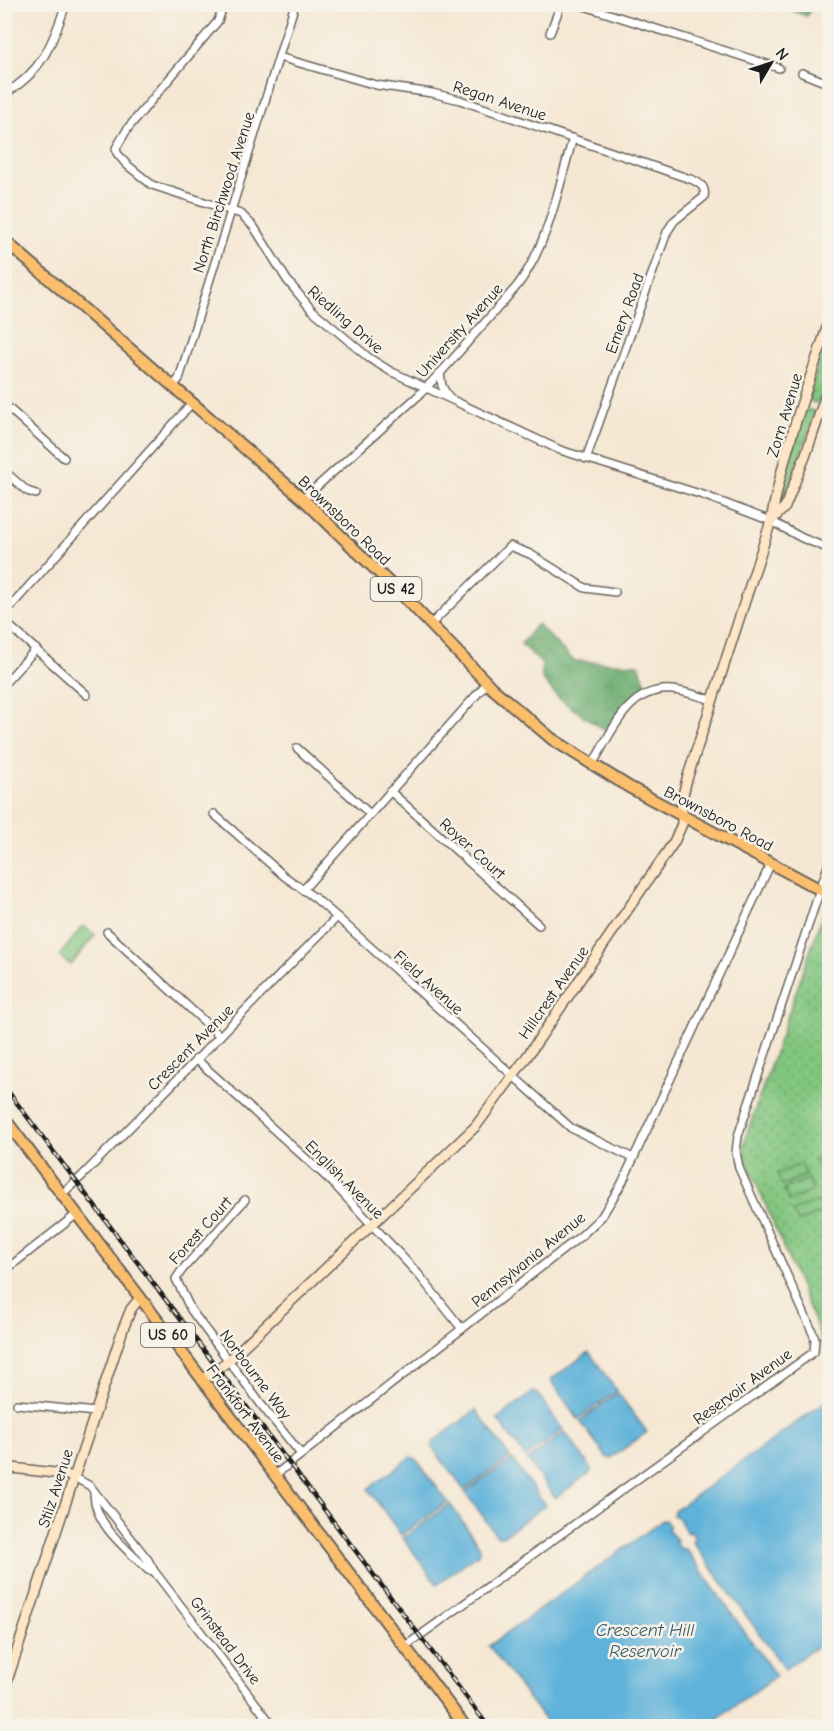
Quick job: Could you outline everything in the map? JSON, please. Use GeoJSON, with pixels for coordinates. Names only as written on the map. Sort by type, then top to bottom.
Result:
{"type":"FeatureCollection","features":[{"type":"Feature","properties":{"kind":"main road","name":"Brownsboro Road"},"geometry":{"type":"LineString","coordinates":[[4,240],[303,499],[431,624],[487,683],[552,739],[592,765],[682,816],[825,892]]}},
{"type":"Feature","properties":{"kind":"main road","name":"Zorn Avenue"},"geometry":{"type":"LineString","coordinates":[[771,521],[802,402],[830,319]]}},
{"type":"Feature","properties":{"kind":"main road","name":"Zorn Avenue"},"geometry":{"type":"LineString","coordinates":[[771,521],[785,507],[830,383]]}},
{"type":"Feature","properties":{"kind":"main road","name":"Hillcrest Avenue"},"geometry":{"type":"LineString","coordinates":[[202,1380],[228,1361],[476,1126],[674,842],[680,831],[682,799],[687,779],[771,521]]}},
{"type":"Feature","properties":{"kind":"main road","name":"Frankfort Avenue"},"geometry":{"type":"LineString","coordinates":[[4,1118],[465,1726]]}},
{"type":"Feature","properties":{"kind":"main road","name":"Stilz Avenue"},"geometry":{"type":"LineString","coordinates":[[4,1690],[129,1313],[140,1298]]}},
{"type":"Feature","properties":{"kind":"main road","name":"Grinstead Drive"},"geometry":{"type":"LineString","coordinates":[[4,1467],[63,1474],[74,1478]]}},
{"type":"Feature","properties":{"kind":"street"},"geometry":{"type":"LineString","coordinates":[[6,90],[24,80],[50,48],[66,4]]}},
{"type":"Feature","properties":{"kind":"street","name":"Riedling Drive"},"geometry":{"type":"LineString","coordinates":[[224,4],[218,21],[128,128],[116,148],[122,159],[150,184],[241,214],[254,227],[297,294],[328,325],[380,366],[406,381],[449,398],[560,450],[703,495],[771,521]]}},
{"type":"Feature","properties":{"kind":"street","name":"North Birchwood Avenue"},"geometry":{"type":"LineString","coordinates":[[173,386],[178,379],[295,4]]}},
{"type":"Feature","properties":{"kind":"street"},"geometry":{"type":"LineString","coordinates":[[550,33],[561,4]]}},
{"type":"Feature","properties":{"kind":"street"},"geometry":{"type":"LineString","coordinates":[[578,4],[779,68]]}},
{"type":"Feature","properties":{"kind":"street","name":"Regan Avenue"},"geometry":{"type":"LineString","coordinates":[[279,57],[376,85],[432,93],[460,100],[693,180],[705,190]]}},
{"type":"Feature","properties":{"kind":"street"},"geometry":{"type":"LineString","coordinates":[[802,73],[830,84]]}},
{"type":"Feature","properties":{"kind":"street","name":"University Avenue"},"geometry":{"type":"LineString","coordinates":[[303,499],[426,388],[528,272],[542,241],[573,138]]}},
{"type":"Feature","properties":{"kind":"street","name":"Emery Road"},"geometry":{"type":"LineString","coordinates":[[586,459],[667,232],[674,221],[704,197],[705,190]]}},
{"type":"Feature","properties":{"kind":"street"},"geometry":{"type":"LineString","coordinates":[[440,373],[442,386],[449,398]]}},
{"type":"Feature","properties":{"kind":"street"},"geometry":{"type":"LineString","coordinates":[[4,614],[192,403]]}},
{"type":"Feature","properties":{"kind":"street"},"geometry":{"type":"LineString","coordinates":[[4,404],[64,458]]}},
{"type":"Feature","properties":{"kind":"street"},"geometry":{"type":"LineString","coordinates":[[4,471],[27,491],[36,494]]}},
{"type":"Feature","properties":{"kind":"street"},"geometry":{"type":"LineString","coordinates":[[771,521],[802,538],[830,549]]}},
{"type":"Feature","properties":{"kind":"street"},"geometry":{"type":"LineString","coordinates":[[431,624],[510,546],[530,554],[585,588],[615,592]]}},
{"type":"Feature","properties":{"kind":"street"},"geometry":{"type":"LineString","coordinates":[[4,621],[87,695]]}},
{"type":"Feature","properties":{"kind":"street"},"geometry":{"type":"LineString","coordinates":[[4,684],[36,649]]}},
{"type":"Feature","properties":{"kind":"street"},"geometry":{"type":"LineString","coordinates":[[303,890],[487,683]]}},
{"type":"Feature","properties":{"kind":"street"},"geometry":{"type":"LineString","coordinates":[[592,765],[622,714],[644,694],[670,690],[713,700]]}},
{"type":"Feature","properties":{"kind":"street"},"geometry":{"type":"LineString","coordinates":[[297,748],[370,814]]}},
{"type":"Feature","properties":{"kind":"street","name":"Royer Court"},"geometry":{"type":"LineString","coordinates":[[390,791],[539,925]]}},
{"type":"Feature","properties":{"kind":"street","name":"Field Avenue"},"geometry":{"type":"LineString","coordinates":[[214,814],[284,876],[337,917],[571,1128],[633,1158]]}},
{"type":"Feature","properties":{"kind":"street"},"geometry":{"type":"LineString","coordinates":[[825,892],[830,860]]}},
{"type":"Feature","properties":{"kind":"street","name":"Pennsylvania Avenue"},"geometry":{"type":"LineString","coordinates":[[274,1475],[592,1227],[612,1202],[771,863]]}},
{"type":"Feature","properties":{"kind":"street","name":"Reservoir Avenue"},"geometry":{"type":"LineString","coordinates":[[404,1647],[814,1352],[814,1338],[740,1168],[736,1152],[738,1136],[825,892]]}},
{"type":"Feature","properties":{"kind":"street","name":"Crescent Avenue"},"geometry":{"type":"LineString","coordinates":[[62,1194],[337,917]]}},
{"type":"Feature","properties":{"kind":"street"},"geometry":{"type":"LineString","coordinates":[[107,932],[220,1036]]}},
{"type":"Feature","properties":{"kind":"street","name":"English Avenue"},"geometry":{"type":"LineString","coordinates":[[196,1059],[317,1167],[419,1275],[462,1329]]}},
{"type":"Feature","properties":{"kind":"street","name":"Forest Court"},"geometry":{"type":"LineString","coordinates":[[191,1310],[177,1284],[177,1277],[245,1200]]}},
{"type":"Feature","properties":{"kind":"street"},"geometry":{"type":"LineString","coordinates":[[4,1271],[77,1214]]}},
{"type":"Feature","properties":{"kind":"street","name":"Norbourne Way"},"geometry":{"type":"LineString","coordinates":[[191,1310],[301,1454]]}},
{"type":"Feature","properties":{"kind":"street"},"geometry":{"type":"LineString","coordinates":[[17,1404],[96,1412]]}},
{"type":"Feature","properties":{"kind":"street","name":"Grinstead Drive"},"geometry":{"type":"LineString","coordinates":[[74,1478],[90,1486],[273,1726]]}},
{"type":"Feature","properties":{"kind":"street","name":"Grinstead Drive"},"geometry":{"type":"LineString","coordinates":[[94,1492],[94,1502],[100,1516],[112,1532],[148,1570],[154,1571]]}},
{"type":"Feature","properties":{"kind":"green space"},"geometry":{"type":"Polygon","coordinates":[[[779,5],[815,5],[806,16],[779,5]]]}},
{"type":"Feature","properties":{"kind":"green space"},"geometry":{"type":"Polygon","coordinates":[[[829,328],[828,378],[826,388],[817,403],[808,398],[829,328]]]}},
{"type":"Feature","properties":{"kind":"green space"},"geometry":{"type":"Polygon","coordinates":[[[805,409],[814,411],[815,415],[779,508],[778,502],[805,409]]]}},
{"type":"Feature","properties":{"kind":"green space"},"geometry":{"type":"Polygon","coordinates":[[[537,624],[574,661],[639,664],[647,687],[622,705],[608,733],[559,699],[542,679],[542,664],[521,644],[537,624]]]}},
{"type":"Feature","properties":{"kind":"green space"},"geometry":{"type":"Polygon","coordinates":[[[826,905],[830,907],[829,1361],[815,1322],[743,1152],[745,1139],[826,905]]]}},
{"type":"Feature","properties":{"kind":"green space"},"geometry":{"type":"Polygon","coordinates":[[[83,926],[95,935],[71,965],[59,956],[83,926]]]}},
{"type":"Feature","properties":{"kind":"green space"},"geometry":{"type":"Polygon","coordinates":[[[829,1153],[829,1166],[819,1170],[814,1159],[829,1153]]]}},
{"type":"Feature","properties":{"kind":"green space"},"geometry":{"type":"Polygon","coordinates":[[[801,1164],[806,1175],[782,1185],[777,1174],[801,1164]]]}},
{"type":"Feature","properties":{"kind":"green space"},"geometry":{"type":"Polygon","coordinates":[[[808,1179],[813,1190],[789,1201],[784,1189],[808,1179]]]}},
{"type":"Feature","properties":{"kind":"green space"},"geometry":{"type":"Polygon","coordinates":[[[818,1201],[822,1212],[798,1222],[793,1211],[818,1201]]]}},
{"type":"Feature","properties":{"kind":"water"},"geometry":{"type":"Polygon","coordinates":[[[589,1352],[617,1391],[578,1419],[552,1383],[552,1379],[589,1352]]]}},
{"type":"Feature","properties":{"kind":"water"},"geometry":{"type":"Polygon","coordinates":[[[533,1392],[537,1393],[563,1430],[525,1457],[497,1419],[533,1392]]]}},
{"type":"Feature","properties":{"kind":"water"},"geometry":{"type":"Polygon","coordinates":[[[618,1393],[647,1432],[611,1458],[607,1458],[580,1421],[618,1393]]]}},
{"type":"Feature","properties":{"kind":"water","name":"Crescent Hill Reservoir"},"geometry":{"type":"Polygon","coordinates":[[[829,1399],[829,1638],[785,1669],[692,1541],[695,1538],[690,1531],[687,1533],[679,1519],[673,1515],[674,1511],[829,1399]]]}},
{"type":"Feature","properties":{"kind":"water"},"geometry":{"type":"Polygon","coordinates":[[[476,1410],[510,1457],[464,1490],[432,1447],[433,1442],[476,1410]]]}},
{"type":"Feature","properties":{"kind":"water"},"geometry":{"type":"Polygon","coordinates":[[[565,1432],[591,1468],[591,1472],[555,1498],[527,1460],[565,1432]]]}},
{"type":"Feature","properties":{"kind":"water"},"geometry":{"type":"Polygon","coordinates":[[[411,1457],[416,1459],[448,1502],[401,1535],[368,1489],[411,1457]]]}},
{"type":"Feature","properties":{"kind":"water"},"geometry":{"type":"Polygon","coordinates":[[[512,1459],[545,1505],[503,1536],[497,1536],[465,1492],[512,1459]]]}},
{"type":"Feature","properties":{"kind":"water"},"geometry":{"type":"Polygon","coordinates":[[[450,1504],[480,1547],[480,1552],[437,1584],[403,1538],[450,1504]]]}},
{"type":"Feature","properties":{"kind":"water","name":"Crescent Hill Reservoir"},"geometry":{"type":"Polygon","coordinates":[[[663,1520],[670,1527],[667,1529],[677,1540],[675,1542],[681,1549],[686,1549],[776,1676],[707,1726],[549,1726],[489,1646],[663,1520]]]}},
{"type":"Feature","properties":{"kind":"railway"},"geometry":{"type":"LineString","coordinates":[[4,1086],[488,1726]]}}]}
